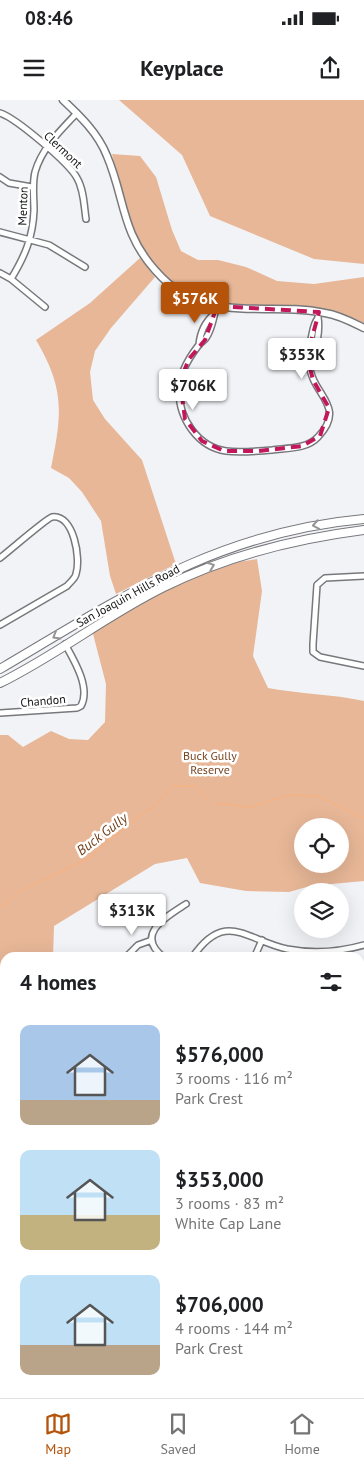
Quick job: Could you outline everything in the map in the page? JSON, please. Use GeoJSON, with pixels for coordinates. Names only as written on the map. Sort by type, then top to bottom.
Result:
{"type":"FeatureCollection","features":[{"type":"Feature","properties":{"kind":"main road","name":"San Joaquin Hills Road"},"geometry":{"type":"LineString","coordinates":[[0,669],[126,595],[189,563],[251,540],[286,531],[364,519]]}},
{"type":"Feature","properties":{"kind":"main road","name":"San Joaquin Hills Road"},"geometry":{"type":"LineString","coordinates":[[0,683],[164,587],[226,560],[290,542],[364,530]]}},
{"type":"Feature","properties":{"kind":"street"},"geometry":{"type":"LineString","coordinates":[[63,100],[93,130],[107,154],[116,179],[124,216],[134,243],[164,279],[179,291],[217,306],[237,310],[319,315],[344,319],[364,328]]}},
{"type":"Feature","properties":{"kind":"street","name":"Menton"},"geometry":{"type":"LineString","coordinates":[[11,279],[23,260],[31,239],[34,208],[32,187],[35,172],[46,148],[76,113]]}},
{"type":"Feature","properties":{"kind":"street","name":"Clermont"},"geometry":{"type":"LineString","coordinates":[[0,114],[22,126],[61,160],[77,178],[82,190],[86,219]]}},
{"type":"Feature","properties":{"kind":"street"},"geometry":{"type":"LineString","coordinates":[[0,178],[14,184],[32,187]]}},
{"type":"Feature","properties":{"kind":"street"},"geometry":{"type":"LineString","coordinates":[[0,232],[31,239],[62,251],[84,267]]}},
{"type":"Feature","properties":{"kind":"street"},"geometry":{"type":"LineString","coordinates":[[0,273],[11,279],[45,307]]}},
{"type":"Feature","properties":{"kind":"street"},"geometry":{"type":"LineString","coordinates":[[217,306],[214,322],[206,340],[199,345],[189,359],[180,381],[180,399],[185,419],[196,435],[209,445],[224,451],[302,446],[316,439],[323,431],[328,419],[328,402],[313,380],[309,361],[313,356],[319,315]]}},
{"type":"Feature","properties":{"kind":"street"},"geometry":{"type":"LineString","coordinates":[[0,558],[24,540],[48,518],[54,516],[62,520],[70,528],[74,537],[78,564],[75,576],[66,586],[0,625]]}},
{"type":"Feature","properties":{"kind":"street"},"geometry":{"type":"LineString","coordinates":[[364,576],[324,578],[317,585],[314,652],[320,657],[364,666]]}},
{"type":"Feature","properties":{"kind":"street","name":"Chandon"},"geometry":{"type":"LineString","coordinates":[[0,713],[58,710],[82,706],[84,700],[82,681],[65,644]]}},
{"type":"Feature","properties":{"kind":"street"},"geometry":{"type":"LineString","coordinates":[[158,952],[152,940],[153,930],[159,922],[186,904]]}},
{"type":"Feature","properties":{"kind":"street"},"geometry":{"type":"LineString","coordinates":[[196,952],[204,942],[222,932],[242,932],[301,952]]}},
{"type":"Feature","properties":{"kind":"street"},"geometry":{"type":"LineString","coordinates":[[131,952],[138,945],[152,940]]}},
{"type":"Feature","properties":{"kind":"street"},"geometry":{"type":"LineString","coordinates":[[257,952],[262,940]]}},
{"type":"Feature","properties":{"kind":"street"},"geometry":{"type":"LineString","coordinates":[[328,952],[364,945]]}},
{"type":"Feature","properties":{"kind":"street"},"geometry":{"type":"LineString","coordinates":[[0,1196],[0,1203]]}},
{"type":"Feature","properties":{"kind":"highlighted area"},"geometry":{"type":"Polygon","coordinates":[[[217,306],[319,312],[307,356],[313,380],[329,408],[320,436],[302,446],[259,451],[224,451],[202,441],[185,419],[180,381],[189,359],[205,340],[217,306]]]}},
{"type":"Feature","properties":{"kind":"green space"},"geometry":{"type":"Polygon","coordinates":[[[119,100],[364,100],[364,264],[314,259],[210,216],[182,155],[119,100]]]}},
{"type":"Feature","properties":{"kind":"green space"},"geometry":{"type":"Polygon","coordinates":[[[112,154],[140,156],[156,177],[172,230],[181,251],[198,260],[218,260],[246,267],[277,281],[314,284],[364,277],[364,323],[334,312],[320,310],[248,307],[215,302],[189,292],[168,278],[151,259],[138,237],[127,211],[112,154]]]}},
{"type":"Feature","properties":{"kind":"green space"},"geometry":{"type":"Polygon","coordinates":[[[140,258],[155,277],[111,328],[95,351],[90,372],[93,400],[105,419],[142,460],[176,564],[116,594],[110,576],[101,521],[82,492],[69,478],[51,468],[59,417],[59,402],[52,373],[36,340],[90,303],[140,258]]]}},
{"type":"Feature","properties":{"kind":"green space","name":"Buck Gully Reserve"},"geometry":{"type":"Polygon","coordinates":[[[257,559],[262,591],[253,656],[268,688],[364,701],[364,881],[294,883],[294,891],[289,892],[246,891],[200,883],[187,858],[155,864],[54,926],[53,952],[0,952],[0,735],[8,735],[23,747],[51,731],[69,739],[88,740],[105,722],[106,684],[92,630],[147,597],[219,565],[257,559]]]}},
{"type":"Feature","properties":{"kind":"waterway","name":"Buck Gully"},"geometry":{"type":"LineString","coordinates":[[0,907],[22,890],[92,857],[97,850],[146,811],[155,807],[172,786],[195,786],[208,799]]}},
{"type":"Feature","properties":{"kind":"waterway","name":"Buck Gully"},"geometry":{"type":"LineString","coordinates":[[214,803],[251,807],[288,795],[318,796],[364,818]]}}]}
